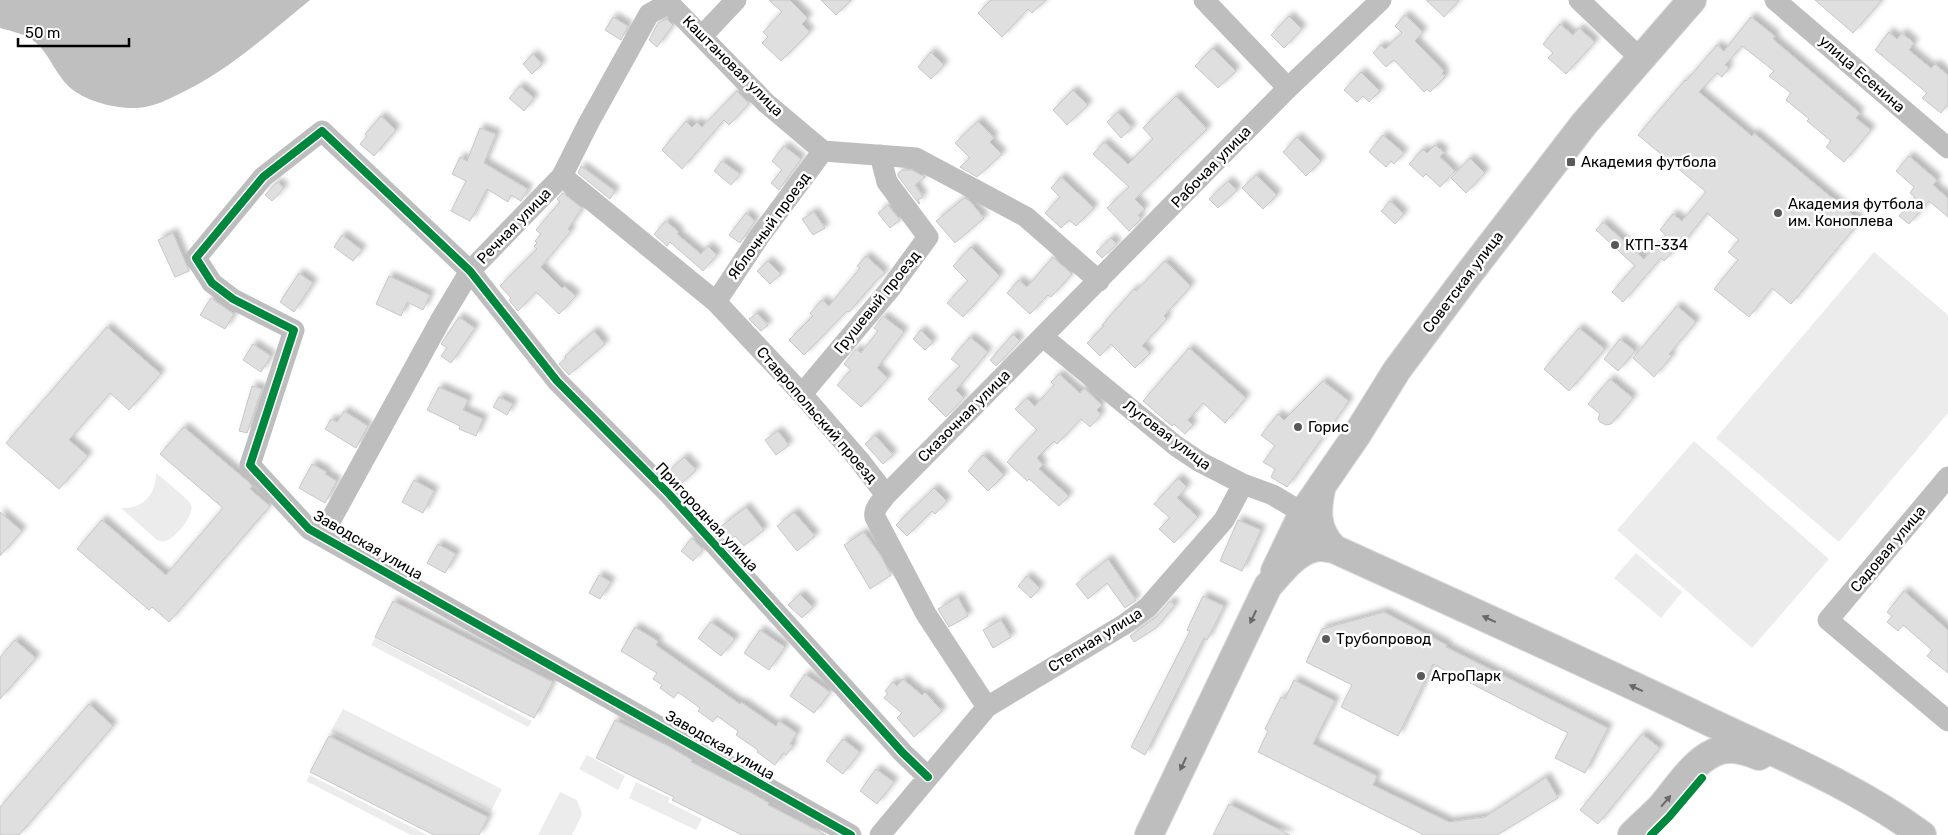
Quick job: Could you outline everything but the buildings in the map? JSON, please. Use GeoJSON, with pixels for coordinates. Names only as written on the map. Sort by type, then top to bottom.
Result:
{"type":"FeatureCollection","features":[{"type":"Feature","properties":{"kind":"main road","name":"Советская улица"},"geometry":{"type":"LineString","coordinates":[[1268,586],[1303,513],[1356,436],[1397,370],[1584,124],[1692,0]]}},
{"type":"Feature","properties":{"kind":"main road"},"geometry":{"type":"LineString","coordinates":[[1322,483],[1318,502],[1318,520],[1325,539],[1334,548],[1854,791],[1903,820],[1922,835]]}},
{"type":"Feature","properties":{"kind":"main road"},"geometry":{"type":"LineString","coordinates":[[1149,835],[1268,586],[1285,566],[1301,554],[1314,548],[1334,548]]}},
{"type":"Feature","properties":{"kind":"main road"},"geometry":{"type":"LineString","coordinates":[[1667,702],[1690,719],[1695,727],[1697,745],[1692,770]]}},
{"type":"Feature","properties":{"kind":"main road"},"geometry":{"type":"LineString","coordinates":[[1632,835],[1658,810],[1692,770],[1711,754],[1722,750],[1736,749],[1753,753],[1801,773],[1854,791]]}},
{"type":"Feature","properties":{"kind":"street"},"geometry":{"type":"LineString","coordinates":[[702,36],[736,0]]}},
{"type":"Feature","properties":{"kind":"street"},"geometry":{"type":"LineString","coordinates":[[1204,0],[1288,88]]}},
{"type":"Feature","properties":{"kind":"street","name":"Рабочая улица"},"geometry":{"type":"LineString","coordinates":[[1043,337],[1288,88],[1381,0]]}},
{"type":"Feature","properties":{"kind":"street"},"geometry":{"type":"LineString","coordinates":[[1579,0],[1641,59]]}},
{"type":"Feature","properties":{"kind":"street","name":"улица Есенина"},"geometry":{"type":"LineString","coordinates":[[1775,0],[1948,148]]}},
{"type":"Feature","properties":{"kind":"street","name":"Каштановая улица"},"geometry":{"type":"LineString","coordinates":[[667,1],[766,104],[824,151]]}},
{"type":"Feature","properties":{"kind":"street","name":"Речная улица"},"geometry":{"type":"LineString","coordinates":[[322,536],[470,271],[562,176],[588,124],[649,14],[667,1]]}},
{"type":"Feature","properties":{"kind":"street","name":"Пригородная улица"},"geometry":{"type":"LineString","coordinates":[[322,131],[470,271],[556,381],[669,494],[903,753],[928,777]]}},
{"type":"Feature","properties":{"kind":"street","name":"Заводская улица"},"geometry":{"type":"LineString","coordinates":[[322,131],[263,177],[196,258],[212,283],[233,299],[294,330],[250,465],[309,530],[850,835]]}},
{"type":"Feature","properties":{"kind":"street"},"geometry":{"type":"LineString","coordinates":[[824,151],[916,158],[1026,217],[1100,281]]}},
{"type":"Feature","properties":{"kind":"street","name":"Яблочный проезд"},"geometry":{"type":"LineString","coordinates":[[716,302],[759,237],[824,151]]}},
{"type":"Feature","properties":{"kind":"street","name":"Грушевый проезд"},"geometry":{"type":"LineString","coordinates":[[802,394],[890,289],[928,237],[887,182],[880,155]]}},
{"type":"Feature","properties":{"kind":"street","name":"Ставропольский проезд"},"geometry":{"type":"LineString","coordinates":[[562,176],[716,302],[802,394],[860,461],[886,495],[876,508],[875,517],[926,614],[987,707]]}},
{"type":"Feature","properties":{"kind":"street","name":"Луговая улица"},"geometry":{"type":"LineString","coordinates":[[1043,337],[1176,446],[1200,462],[1243,484],[1273,495],[1303,513]]}},
{"type":"Feature","properties":{"kind":"street","name":"Сказочная улица"},"geometry":{"type":"LineString","coordinates":[[886,495],[1043,337]]}},
{"type":"Feature","properties":{"kind":"street","name":"Садовая улица"},"geometry":{"type":"LineString","coordinates":[[1948,477],[1828,620],[1948,721]]}},
{"type":"Feature","properties":{"kind":"street","name":"Степная улица"},"geometry":{"type":"LineString","coordinates":[[880,835],[987,707],[1125,624],[1148,607],[1224,520],[1243,484]]}},
{"type":"Feature","properties":{"kind":"shaded area"},"geometry":{"type":"Polygon","coordinates":[[[0,0],[310,0],[230,64],[195,86],[149,106],[127,108],[88,99],[67,85],[35,42],[23,35],[0,28],[0,0]]]}},
{"type":"Feature","properties":{"kind":"shaded area"},"geometry":{"type":"Polygon","coordinates":[[[1874,252],[1948,315],[1948,413],[1839,542],[1716,438],[1874,252]]]}},
{"type":"Feature","properties":{"kind":"shaded area"},"geometry":{"type":"Polygon","coordinates":[[[1694,441],[1829,559],[1752,648],[1617,530],[1694,441]]]}},
{"type":"Feature","properties":{"kind":"shaded area"},"geometry":{"type":"Polygon","coordinates":[[[156,473],[191,505],[190,514],[184,525],[176,535],[165,541],[157,540],[121,508],[136,506],[147,499],[154,488],[156,473]]]}},
{"type":"Feature","properties":{"kind":"shaded area"},"geometry":{"type":"Polygon","coordinates":[[[1636,553],[1682,592],[1661,618],[1614,578],[1636,553]]]}},
{"type":"Feature","properties":{"kind":"shaded area"},"geometry":{"type":"Polygon","coordinates":[[[375,638],[532,721],[528,727],[371,645],[375,638]]]}},
{"type":"Feature","properties":{"kind":"shaded area"},"geometry":{"type":"Polygon","coordinates":[[[343,709],[502,789],[491,811],[331,731],[343,709]]]}},
{"type":"Feature","properties":{"kind":"shaded area"},"geometry":{"type":"Polygon","coordinates":[[[587,755],[625,776],[618,790],[579,769],[587,755]]]}},
{"type":"Feature","properties":{"kind":"shaded area"},"geometry":{"type":"Polygon","coordinates":[[[310,775],[427,835],[411,835],[306,781],[310,775]]]}},
{"type":"Feature","properties":{"kind":"shaded area"},"geometry":{"type":"Polygon","coordinates":[[[636,782],[670,798],[668,802],[702,819],[696,830],[629,798],[636,782]]]}},
{"type":"Feature","properties":{"kind":"shaded area"},"geometry":{"type":"Polygon","coordinates":[[[560,792],[577,800],[582,814],[572,835],[538,835],[560,792]]]}},
{"type":"Feature","properties":{"kind":"cycle path"},"geometry":{"type":"LineString","coordinates":[[851,835],[309,529],[250,465],[294,330],[233,299],[212,283],[196,258],[263,177],[322,131],[470,271],[557,381],[669,494],[903,753],[928,777]]}},
{"type":"Feature","properties":{"kind":"cycle path"},"geometry":{"type":"LineString","coordinates":[[1651,835],[1702,778]]}},
{"type":"Feature","properties":{"kind":"place","name":"Академия футбола"},"geometry":{"type":"Point","coordinates":[1571,162]}},
{"type":"Feature","properties":{"kind":"place","name":"Академия футбола им. Коноплева"},"geometry":{"type":"Point","coordinates":[1778,213]}},
{"type":"Feature","properties":{"kind":"place","name":"КТП-334"},"geometry":{"type":"Point","coordinates":[1615,245]}},
{"type":"Feature","properties":{"kind":"place","name":"Горис"},"geometry":{"type":"Point","coordinates":[1298,427]}},
{"type":"Feature","properties":{"kind":"place","name":"Трубопровод"},"geometry":{"type":"Point","coordinates":[1326,639]}},
{"type":"Feature","properties":{"kind":"place","name":"АгроПарк"},"geometry":{"type":"Point","coordinates":[1421,676]}}]}
